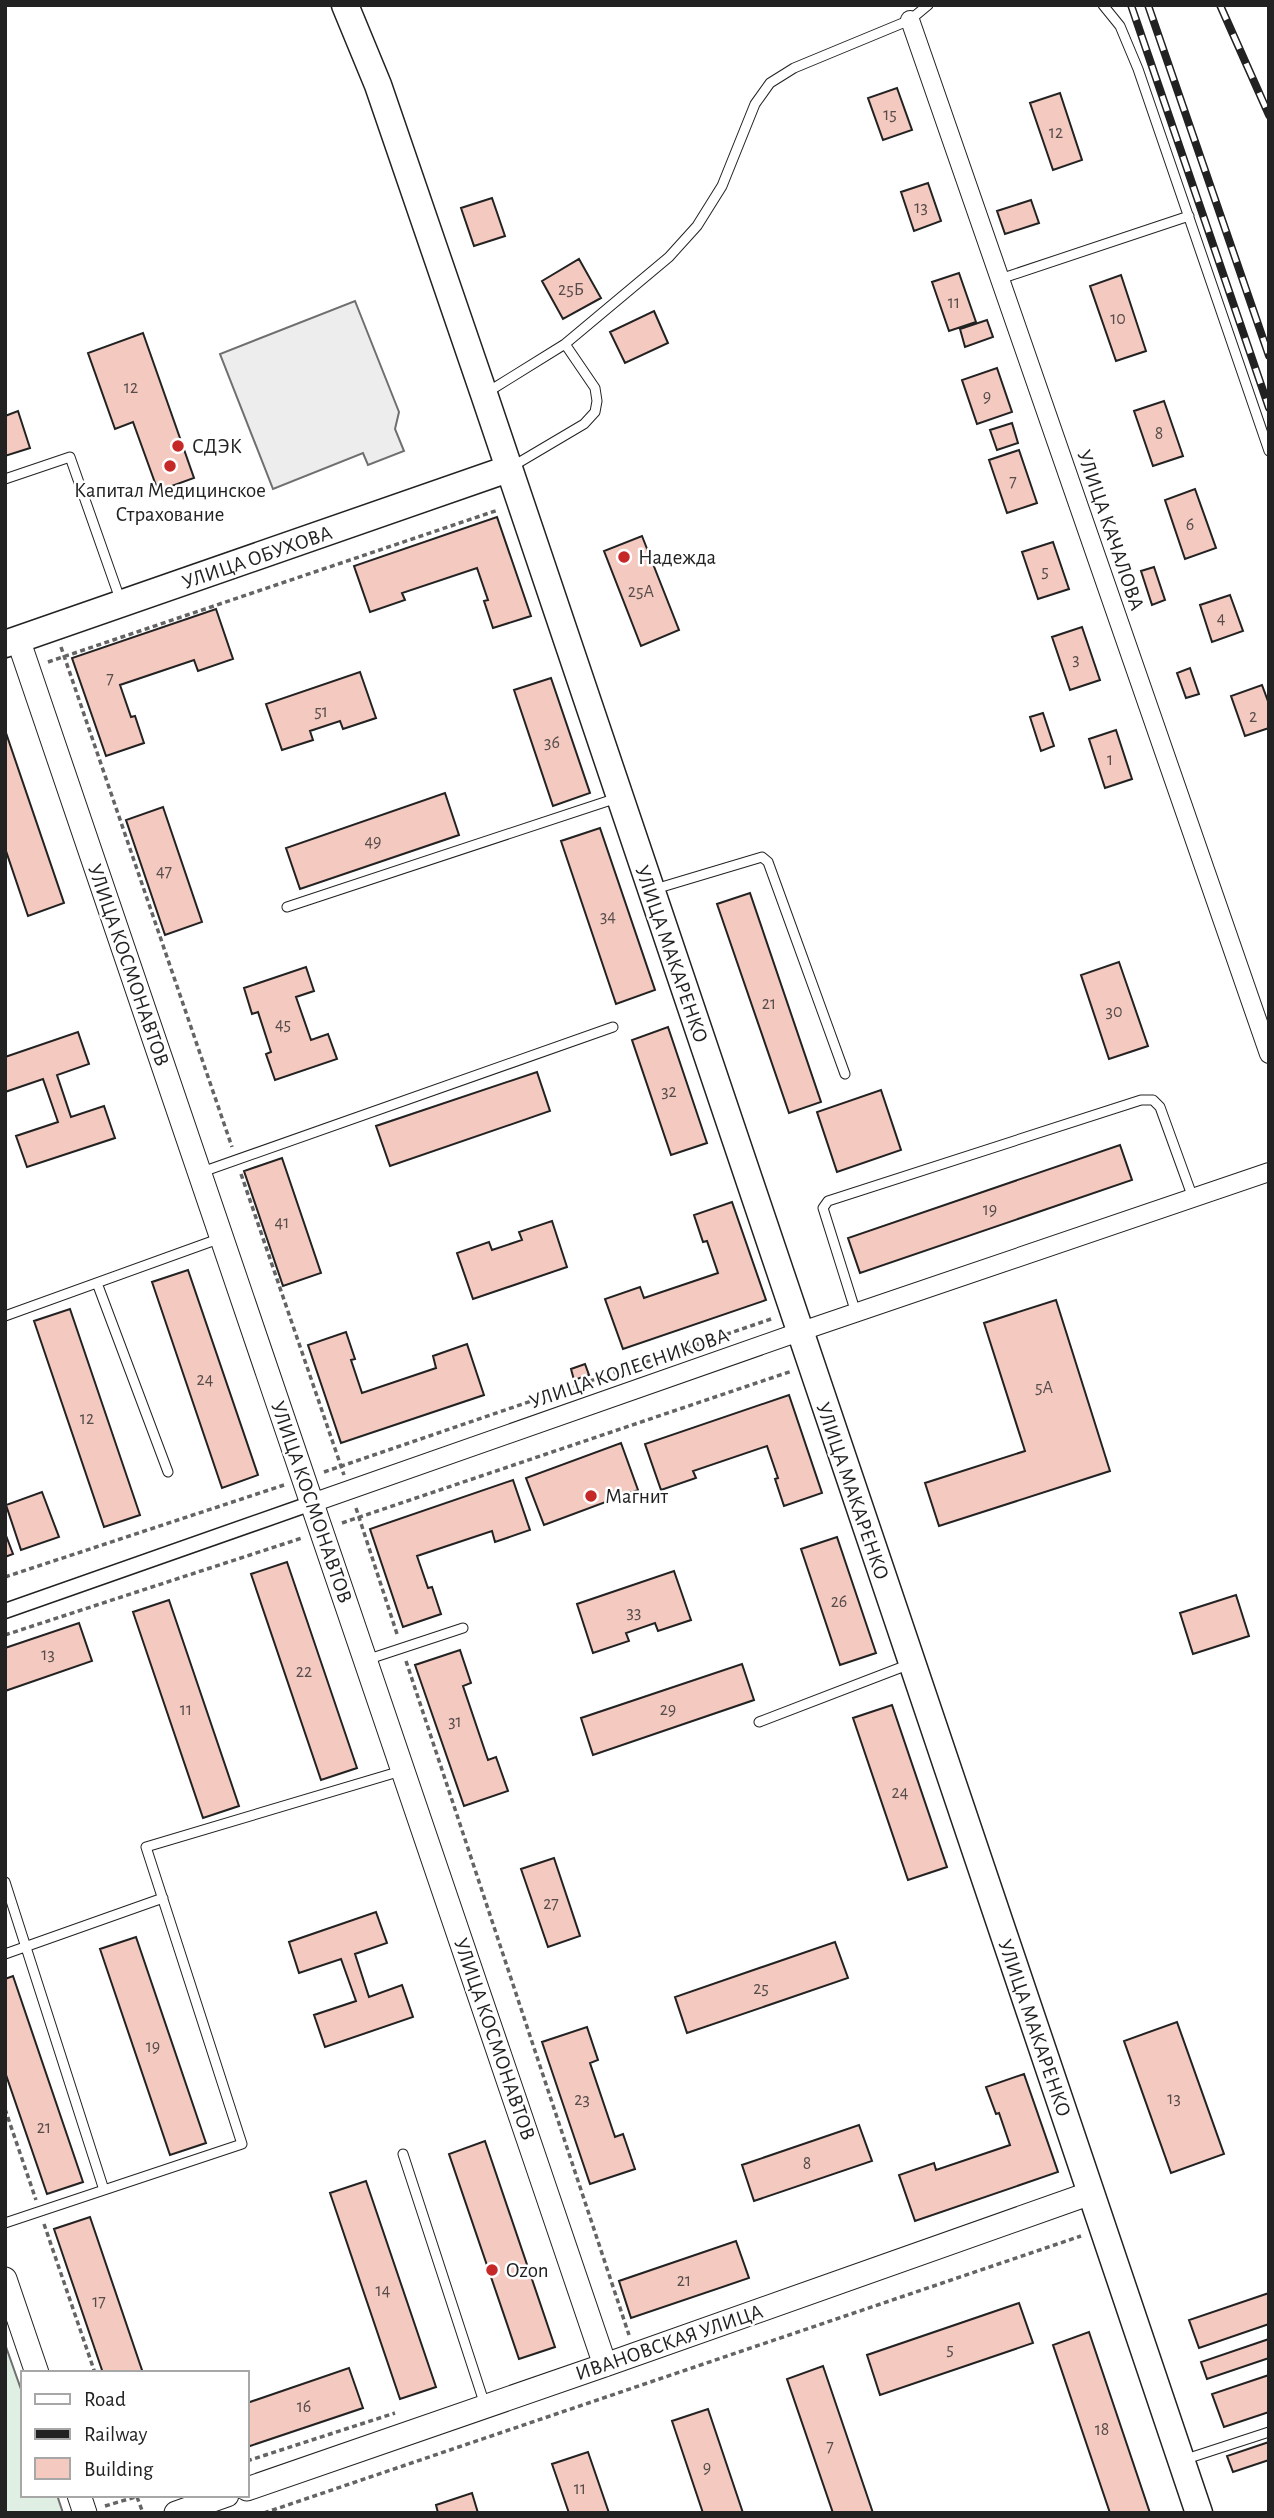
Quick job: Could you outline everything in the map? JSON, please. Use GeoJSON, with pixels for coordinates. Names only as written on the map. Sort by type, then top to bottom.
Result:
{"type":"FeatureCollection","features":[{"type":"Feature","properties":{"kind":"main road","name":"УЛИЦА МАКАРЕНКО"},"geometry":{"type":"LineString","coordinates":[[345,5],[378,85],[484,394],[1199,2513]]}},
{"type":"Feature","properties":{"kind":"main road","name":"УЛИЦА ОБУХОВА"},"geometry":{"type":"LineString","coordinates":[[12,642],[508,469]]}},
{"type":"Feature","properties":{"kind":"street","name":"УЛИЦА КАЧАЛОВА"},"geometry":{"type":"LineString","coordinates":[[910,20],[1269,1055]]}},
{"type":"Feature","properties":{"kind":"street","name":"УЛИЦА КОСМОНАВТОВ"},"geometry":{"type":"LineString","coordinates":[[12,642],[28,669],[605,2365]]}},
{"type":"Feature","properties":{"kind":"street","name":"УЛИЦА КОЛЕСНИКОВА"},"geometry":{"type":"LineString","coordinates":[[5,1611],[312,1503],[796,1322],[856,1313],[1269,1172]]}},
{"type":"Feature","properties":{"kind":"street","name":"ИВАНОВСКАЯ УЛИЦА"},"geometry":{"type":"LineString","coordinates":[[248,2488],[1091,2193]]}},
{"type":"Feature","properties":{"kind":"street"},"geometry":{"type":"LineString","coordinates":[[5,2279],[36,2371]]}},
{"type":"Feature","properties":{"kind":"street"},"geometry":{"type":"LineString","coordinates":[[176,2513],[221,2497]]}},
{"type":"Feature","properties":{"kind":"lane"},"geometry":{"type":"LineString","coordinates":[[484,394],[565,344],[669,257],[697,226],[722,187],[755,104],[770,83],[794,68],[910,20],[928,5]]}},
{"type":"Feature","properties":{"kind":"lane"},"geometry":{"type":"LineString","coordinates":[[1103,5],[1120,26],[1138,69],[1269,451]]}},
{"type":"Feature","properties":{"kind":"lane"},"geometry":{"type":"LineString","coordinates":[[1000,279],[1189,216]]}},
{"type":"Feature","properties":{"kind":"lane"},"geometry":{"type":"LineString","coordinates":[[508,469],[584,424],[595,412],[595,388],[565,344]]}},
{"type":"Feature","properties":{"kind":"lane"},"geometry":{"type":"LineString","coordinates":[[5,479],[70,457],[122,604]]}},
{"type":"Feature","properties":{"kind":"lane"},"geometry":{"type":"LineString","coordinates":[[287,907],[619,797]]}},
{"type":"Feature","properties":{"kind":"lane"},"geometry":{"type":"LineString","coordinates":[[650,891],[762,857],[768,862],[845,1074]]}},
{"type":"Feature","properties":{"kind":"lane"},"geometry":{"type":"LineString","coordinates":[[200,1173],[613,1027]]}},
{"type":"Feature","properties":{"kind":"lane"},"geometry":{"type":"LineString","coordinates":[[856,1313],[823,1208],[828,1201],[1141,1100],[1153,1100],[1160,1107],[1193,1198]]}},
{"type":"Feature","properties":{"kind":"lane"},"geometry":{"type":"LineString","coordinates":[[5,1316],[222,1237]]}},
{"type":"Feature","properties":{"kind":"lane"},"geometry":{"type":"LineString","coordinates":[[97,1283],[168,1472]]}},
{"type":"Feature","properties":{"kind":"lane"},"geometry":{"type":"LineString","coordinates":[[366,1660],[463,1628]]}},
{"type":"Feature","properties":{"kind":"lane"},"geometry":{"type":"LineString","coordinates":[[760,1722],[911,1663]]}},
{"type":"Feature","properties":{"kind":"lane"},"geometry":{"type":"LineString","coordinates":[[5,2222],[242,2144],[146,1847],[403,1770]]}},
{"type":"Feature","properties":{"kind":"lane"},"geometry":{"type":"LineString","coordinates":[[5,1882],[104,2190]]}},
{"type":"Feature","properties":{"kind":"lane"},"geometry":{"type":"LineString","coordinates":[[5,1954],[163,1898]]}},
{"type":"Feature","properties":{"kind":"lane"},"geometry":{"type":"LineString","coordinates":[[402,2154],[485,2406]]}},
{"type":"Feature","properties":{"kind":"lane"},"geometry":{"type":"LineString","coordinates":[[1181,2460],[1269,2432]]}},
{"type":"Feature","properties":{"kind":"path"},"geometry":{"type":"LineString","coordinates":[[28,669],[520,502]]}},
{"type":"Feature","properties":{"kind":"path"},"geometry":{"type":"LineString","coordinates":[[5,1577],[796,1322]]}},
{"type":"Feature","properties":{"kind":"path"},"geometry":{"type":"LineString","coordinates":[[5,1635],[811,1365]]}},
{"type":"Feature","properties":{"kind":"path"},"geometry":{"type":"LineString","coordinates":[[5,2109],[94,2371]]}},
{"type":"Feature","properties":{"kind":"path"},"geometry":{"type":"LineString","coordinates":[[264,2513],[1102,2228]]}},
{"type":"Feature","properties":{"kind":"path"},"geometry":{"type":"LineString","coordinates":[[85,2512],[135,2497]]}},
{"type":"Feature","properties":{"kind":"green space"},"geometry":{"type":"Polygon","coordinates":[[[5,2344],[21,2389],[21,2497],[58,2497],[63,2513],[5,2513],[5,2344]]]}},
{"type":"Feature","properties":{"kind":"shaded area"},"geometry":{"type":"Polygon","coordinates":[[[355,301],[399,412],[395,429],[404,451],[368,465],[363,453],[273,489],[220,354],[355,301]]]}},
{"type":"Feature","properties":{"kind":"building"},"geometry":{"type":"Polygon","coordinates":[[[897,88],[912,130],[883,140],[868,98],[897,88]]]}},
{"type":"Feature","properties":{"kind":"building"},"geometry":{"type":"Polygon","coordinates":[[[1060,93],[1082,160],[1053,170],[1030,103],[1060,93]]]}},
{"type":"Feature","properties":{"kind":"building"},"geometry":{"type":"Polygon","coordinates":[[[928,183],[941,221],[914,231],[901,192],[928,183]]]}},
{"type":"Feature","properties":{"kind":"building"},"geometry":{"type":"Polygon","coordinates":[[[492,198],[505,236],[474,246],[461,208],[492,198]]]}},
{"type":"Feature","properties":{"kind":"building"},"geometry":{"type":"Polygon","coordinates":[[[1031,200],[1039,223],[1005,234],[997,211],[1031,200]]]}},
{"type":"Feature","properties":{"kind":"building"},"geometry":{"type":"Polygon","coordinates":[[[579,259],[601,298],[563,319],[542,281],[579,259]]]}},
{"type":"Feature","properties":{"kind":"building"},"geometry":{"type":"Polygon","coordinates":[[[959,273],[976,322],[949,331],[932,282],[959,273]]]}},
{"type":"Feature","properties":{"kind":"building"},"geometry":{"type":"Polygon","coordinates":[[[1121,275],[1146,351],[1116,361],[1090,286],[1121,275]]]}},
{"type":"Feature","properties":{"kind":"building"},"geometry":{"type":"Polygon","coordinates":[[[654,311],[668,343],[625,363],[610,332],[654,311]]]}},
{"type":"Feature","properties":{"kind":"building"},"geometry":{"type":"Polygon","coordinates":[[[987,320],[993,337],[965,347],[960,329],[987,320]]]}},
{"type":"Feature","properties":{"kind":"building"},"geometry":{"type":"Polygon","coordinates":[[[143,333],[194,478],[158,491],[133,422],[115,429],[88,353],[143,333]]]}},
{"type":"Feature","properties":{"kind":"building"},"geometry":{"type":"Polygon","coordinates":[[[997,368],[1012,412],[977,424],[962,380],[997,368]]]}},
{"type":"Feature","properties":{"kind":"building"},"geometry":{"type":"Polygon","coordinates":[[[1164,401],[1183,456],[1153,466],[1134,411],[1164,401]]]}},
{"type":"Feature","properties":{"kind":"building"},"geometry":{"type":"Polygon","coordinates":[[[18,411],[30,448],[5,456],[5,416],[18,411]]]}},
{"type":"Feature","properties":{"kind":"building"},"geometry":{"type":"Polygon","coordinates":[[[1012,423],[1018,443],[997,450],[990,430],[1012,423]]]}},
{"type":"Feature","properties":{"kind":"building"},"geometry":{"type":"Polygon","coordinates":[[[1019,450],[1037,503],[1007,513],[989,460],[1019,450]]]}},
{"type":"Feature","properties":{"kind":"building"},"geometry":{"type":"Polygon","coordinates":[[[1195,489],[1216,548],[1185,559],[1165,500],[1195,489]]]}},
{"type":"Feature","properties":{"kind":"building"},"geometry":{"type":"Polygon","coordinates":[[[497,517],[531,616],[493,628],[484,601],[488,600],[477,568],[402,593],[405,600],[370,612],[354,566],[497,517]]]}},
{"type":"Feature","properties":{"kind":"building"},"geometry":{"type":"Polygon","coordinates":[[[642,536],[679,630],[641,646],[604,551],[642,536]]]}},
{"type":"Feature","properties":{"kind":"building"},"geometry":{"type":"Polygon","coordinates":[[[1053,542],[1069,589],[1038,599],[1022,552],[1053,542]]]}},
{"type":"Feature","properties":{"kind":"building"},"geometry":{"type":"Polygon","coordinates":[[[1154,567],[1165,600],[1152,605],[1141,571],[1154,567]]]}},
{"type":"Feature","properties":{"kind":"building"},"geometry":{"type":"Polygon","coordinates":[[[1230,595],[1243,631],[1212,642],[1200,605],[1230,595]]]}},
{"type":"Feature","properties":{"kind":"building"},"geometry":{"type":"Polygon","coordinates":[[[216,609],[233,659],[198,671],[194,660],[120,685],[144,743],[106,756],[72,658],[216,609]]]}},
{"type":"Feature","properties":{"kind":"building"},"geometry":{"type":"Polygon","coordinates":[[[1082,627],[1100,680],[1070,690],[1052,637],[1082,627]]]}},
{"type":"Feature","properties":{"kind":"building"},"geometry":{"type":"Polygon","coordinates":[[[1190,668],[1199,694],[1186,698],[1177,673],[1190,668]]]}},
{"type":"Feature","properties":{"kind":"building"},"geometry":{"type":"Polygon","coordinates":[[[360,672],[376,718],[343,729],[340,721],[310,731],[313,740],[282,750],[266,704],[360,672]]]}},
{"type":"Feature","properties":{"kind":"building"},"geometry":{"type":"Polygon","coordinates":[[[551,678],[590,793],[553,806],[514,690],[551,678]]]}},
{"type":"Feature","properties":{"kind":"building"},"geometry":{"type":"Polygon","coordinates":[[[1262,685],[1269,704],[1269,728],[1245,736],[1231,696],[1262,685]]]}},
{"type":"Feature","properties":{"kind":"building"},"geometry":{"type":"Polygon","coordinates":[[[1043,713],[1054,746],[1041,751],[1030,717],[1043,713]]]}},
{"type":"Feature","properties":{"kind":"building"},"geometry":{"type":"Polygon","coordinates":[[[5,730],[64,903],[28,916],[5,848],[5,730]]]}},
{"type":"Feature","properties":{"kind":"building"},"geometry":{"type":"Polygon","coordinates":[[[1116,730],[1132,779],[1105,788],[1089,739],[1116,730]]]}},
{"type":"Feature","properties":{"kind":"building"},"geometry":{"type":"Polygon","coordinates":[[[445,793],[459,835],[300,889],[286,848],[445,793]]]}},
{"type":"Feature","properties":{"kind":"building"},"geometry":{"type":"Polygon","coordinates":[[[163,807],[202,922],[165,935],[126,820],[163,807]]]}},
{"type":"Feature","properties":{"kind":"building"},"geometry":{"type":"Polygon","coordinates":[[[600,828],[655,990],[616,1004],[561,841],[600,828]]]}},
{"type":"Feature","properties":{"kind":"building"},"geometry":{"type":"Polygon","coordinates":[[[750,893],[821,1102],[789,1113],[717,904],[750,893]]]}},
{"type":"Feature","properties":{"kind":"building"},"geometry":{"type":"Polygon","coordinates":[[[1119,962],[1148,1046],[1109,1059],[1081,975],[1119,962]]]}},
{"type":"Feature","properties":{"kind":"building"},"geometry":{"type":"Polygon","coordinates":[[[306,967],[314,991],[296,997],[311,1040],[328,1034],[337,1059],[275,1080],[266,1054],[271,1052],[258,1012],[252,1014],[244,988],[306,967]]]}},
{"type":"Feature","properties":{"kind":"building"},"geometry":{"type":"Polygon","coordinates":[[[668,1027],[707,1143],[671,1155],[632,1040],[668,1027]]]}},
{"type":"Feature","properties":{"kind":"building"},"geometry":{"type":"Polygon","coordinates":[[[78,1032],[89,1064],[57,1075],[71,1117],[104,1106],[115,1138],[27,1167],[16,1136],[58,1122],[43,1079],[5,1092],[5,1057],[78,1032]]]}},
{"type":"Feature","properties":{"kind":"building"},"geometry":{"type":"Polygon","coordinates":[[[537,1072],[550,1111],[390,1166],[376,1126],[537,1072]]]}},
{"type":"Feature","properties":{"kind":"building"},"geometry":{"type":"Polygon","coordinates":[[[881,1090],[901,1150],[837,1172],[817,1112],[881,1090]]]}},
{"type":"Feature","properties":{"kind":"building"},"geometry":{"type":"Polygon","coordinates":[[[1120,1145],[1132,1180],[860,1273],[848,1238],[1120,1145]]]}},
{"type":"Feature","properties":{"kind":"building"},"geometry":{"type":"Polygon","coordinates":[[[282,1158],[321,1273],[283,1286],[244,1171],[282,1158]]]}},
{"type":"Feature","properties":{"kind":"building"},"geometry":{"type":"Polygon","coordinates":[[[732,1202],[766,1300],[623,1349],[605,1299],[640,1287],[644,1298],[718,1273],[694,1215],[732,1202]]]}},
{"type":"Feature","properties":{"kind":"building"},"geometry":{"type":"Polygon","coordinates":[[[552,1221],[567,1267],[473,1299],[457,1253],[489,1242],[492,1250],[522,1240],[519,1232],[552,1221]]]}},
{"type":"Feature","properties":{"kind":"building"},"geometry":{"type":"Polygon","coordinates":[[[188,1270],[258,1475],[222,1488],[152,1282],[188,1270]]]}},
{"type":"Feature","properties":{"kind":"building"},"geometry":{"type":"Polygon","coordinates":[[[1056,1300],[1110,1471],[939,1526],[925,1483],[1025,1451],[984,1323],[1056,1300]]]}},
{"type":"Feature","properties":{"kind":"building"},"geometry":{"type":"Polygon","coordinates":[[[70,1309],[140,1515],[104,1527],[34,1321],[70,1309]]]}},
{"type":"Feature","properties":{"kind":"building"},"geometry":{"type":"Polygon","coordinates":[[[346,1332],[355,1359],[351,1360],[362,1393],[436,1368],[433,1356],[467,1344],[484,1395],[341,1443],[308,1345],[346,1332]]]}},
{"type":"Feature","properties":{"kind":"building"},"geometry":{"type":"Polygon","coordinates":[[[585,1364],[589,1375],[574,1380],[571,1369],[585,1364]]]}},
{"type":"Feature","properties":{"kind":"building"},"geometry":{"type":"Polygon","coordinates":[[[789,1395],[822,1493],[784,1506],[767,1446],[693,1471],[696,1478],[661,1490],[645,1444],[789,1395]]]}},
{"type":"Feature","properties":{"kind":"building"},"geometry":{"type":"Polygon","coordinates":[[[621,1443],[638,1490],[544,1525],[526,1478],[621,1443]]]}},
{"type":"Feature","properties":{"kind":"building"},"geometry":{"type":"Polygon","coordinates":[[[513,1480],[530,1530],[495,1542],[492,1531],[417,1556],[441,1614],[403,1627],[370,1529],[513,1480]]]}},
{"type":"Feature","properties":{"kind":"building"},"geometry":{"type":"Polygon","coordinates":[[[42,1492],[59,1537],[21,1550],[6,1505],[42,1492]]]}},
{"type":"Feature","properties":{"kind":"building"},"geometry":{"type":"Polygon","coordinates":[[[5,1533],[13,1554],[5,1557],[5,1533]]]}},
{"type":"Feature","properties":{"kind":"building"},"geometry":{"type":"Polygon","coordinates":[[[837,1537],[876,1653],[840,1665],[801,1549],[837,1537]]]}},
{"type":"Feature","properties":{"kind":"building"},"geometry":{"type":"Polygon","coordinates":[[[287,1562],[357,1768],[321,1780],[251,1574],[287,1562]]]}},
{"type":"Feature","properties":{"kind":"building"},"geometry":{"type":"Polygon","coordinates":[[[674,1571],[691,1620],[658,1631],[655,1623],[626,1633],[629,1641],[593,1653],[577,1604],[674,1571]]]}},
{"type":"Feature","properties":{"kind":"building"},"geometry":{"type":"Polygon","coordinates":[[[1236,1595],[1249,1636],[1193,1654],[1180,1613],[1236,1595]]]}},
{"type":"Feature","properties":{"kind":"building"},"geometry":{"type":"Polygon","coordinates":[[[169,1600],[239,1806],[203,1818],[133,1612],[169,1600]]]}},
{"type":"Feature","properties":{"kind":"building"},"geometry":{"type":"Polygon","coordinates":[[[79,1623],[92,1661],[5,1691],[5,1648],[79,1623]]]}},
{"type":"Feature","properties":{"kind":"building"},"geometry":{"type":"Polygon","coordinates":[[[460,1650],[471,1683],[463,1686],[488,1760],[496,1757],[508,1791],[464,1806],[415,1665],[460,1650]]]}},
{"type":"Feature","properties":{"kind":"building"},"geometry":{"type":"Polygon","coordinates":[[[742,1664],[754,1700],[593,1755],[581,1718],[742,1664]]]}},
{"type":"Feature","properties":{"kind":"building"},"geometry":{"type":"Polygon","coordinates":[[[892,1705],[947,1867],[908,1880],[853,1718],[892,1705]]]}},
{"type":"Feature","properties":{"kind":"building"},"geometry":{"type":"Polygon","coordinates":[[[554,1858],[580,1936],[548,1947],[521,1869],[554,1858]]]}},
{"type":"Feature","properties":{"kind":"building"},"geometry":{"type":"Polygon","coordinates":[[[376,1912],[387,1943],[355,1954],[369,1997],[402,1985],[413,2017],[325,2047],[314,2015],[356,2001],[341,1959],[299,1973],[289,1942],[376,1912]]]}},
{"type":"Feature","properties":{"kind":"building"},"geometry":{"type":"Polygon","coordinates":[[[136,1937],[206,2143],[170,2155],[100,1949],[136,1937]]]}},
{"type":"Feature","properties":{"kind":"building"},"geometry":{"type":"Polygon","coordinates":[[[835,1942],[848,1978],[687,2033],[675,1997],[835,1942]]]}},
{"type":"Feature","properties":{"kind":"building"},"geometry":{"type":"Polygon","coordinates":[[[13,1976],[83,2182],[47,2194],[5,2072],[5,1979],[13,1976]]]}},
{"type":"Feature","properties":{"kind":"building"},"geometry":{"type":"Polygon","coordinates":[[[1177,2022],[1224,2154],[1171,2173],[1124,2041],[1177,2022]]]}},
{"type":"Feature","properties":{"kind":"building"},"geometry":{"type":"Polygon","coordinates":[[[587,2027],[598,2060],[590,2063],[615,2137],[623,2134],[635,2169],[590,2184],[542,2042],[587,2027]]]}},
{"type":"Feature","properties":{"kind":"building"},"geometry":{"type":"Polygon","coordinates":[[[1024,2074],[1058,2172],[915,2221],[899,2175],[934,2163],[936,2170],[1010,2145],[986,2087],[1024,2074]]]}},
{"type":"Feature","properties":{"kind":"building"},"geometry":{"type":"Polygon","coordinates":[[[859,2125],[872,2161],[754,2201],[742,2165],[859,2125]]]}},
{"type":"Feature","properties":{"kind":"building"},"geometry":{"type":"Polygon","coordinates":[[[485,2141],[555,2347],[519,2359],[449,2154],[485,2141]]]}},
{"type":"Feature","properties":{"kind":"building"},"geometry":{"type":"Polygon","coordinates":[[[366,2181],[436,2387],[400,2399],[330,2193],[366,2181]]]}},
{"type":"Feature","properties":{"kind":"building"},"geometry":{"type":"Polygon","coordinates":[[[90,2217],[142,2371],[102,2371],[54,2229],[90,2217]]]}},
{"type":"Feature","properties":{"kind":"building"},"geometry":{"type":"Polygon","coordinates":[[[736,2241],[749,2278],[631,2318],[619,2281],[736,2241]]]}},
{"type":"Feature","properties":{"kind":"building"},"geometry":{"type":"Polygon","coordinates":[[[1269,2293],[1269,2324],[1199,2348],[1189,2320],[1269,2293]]]}},
{"type":"Feature","properties":{"kind":"building"},"geometry":{"type":"Polygon","coordinates":[[[1019,2303],[1033,2343],[880,2395],[867,2355],[1019,2303]]]}},
{"type":"Feature","properties":{"kind":"building"},"geometry":{"type":"Polygon","coordinates":[[[1089,2332],[1150,2513],[1110,2513],[1053,2345],[1089,2332]]]}},
{"type":"Feature","properties":{"kind":"building"},"geometry":{"type":"Polygon","coordinates":[[[1269,2339],[1269,2358],[1207,2379],[1201,2362],[1269,2339]]]}},
{"type":"Feature","properties":{"kind":"building"},"geometry":{"type":"Polygon","coordinates":[[[823,2366],[873,2513],[833,2513],[787,2379],[823,2366]]]}},
{"type":"Feature","properties":{"kind":"building"},"geometry":{"type":"Polygon","coordinates":[[[349,2368],[363,2408],[248,2447],[248,2403],[349,2368]]]}},
{"type":"Feature","properties":{"kind":"building"},"geometry":{"type":"Polygon","coordinates":[[[1269,2375],[1269,2412],[1224,2427],[1212,2394],[1269,2375]]]}},
{"type":"Feature","properties":{"kind":"building"},"geometry":{"type":"Polygon","coordinates":[[[708,2409],[743,2513],[703,2513],[672,2421],[708,2409]]]}},
{"type":"Feature","properties":{"kind":"building"},"geometry":{"type":"Polygon","coordinates":[[[1269,2442],[1269,2460],[1233,2472],[1227,2456],[1269,2442]]]}},
{"type":"Feature","properties":{"kind":"building"},"geometry":{"type":"Polygon","coordinates":[[[588,2452],[609,2513],[569,2513],[552,2464],[588,2452]]]}},
{"type":"Feature","properties":{"kind":"building"},"geometry":{"type":"Polygon","coordinates":[[[472,2493],[478,2513],[438,2513],[436,2505],[472,2493]]]}},
{"type":"Feature","properties":{"kind":"railway"},"geometry":{"type":"LineString","coordinates":[[1131,5],[1269,408]]}},
{"type":"Feature","properties":{"kind":"railway"},"geometry":{"type":"LineString","coordinates":[[1148,5],[1269,356]]}},
{"type":"Feature","properties":{"kind":"railway"},"geometry":{"type":"LineString","coordinates":[[1220,5],[1269,115]]}},
{"type":"Feature","properties":{"kind":"place","name":"СДЭК"},"geometry":{"type":"Point","coordinates":[178,446]}},
{"type":"Feature","properties":{"kind":"place","name":"Капитал Медицинское Страхование"},"geometry":{"type":"Point","coordinates":[170,466]}},
{"type":"Feature","properties":{"kind":"place","name":"Надежда"},"geometry":{"type":"Point","coordinates":[624,557]}},
{"type":"Feature","properties":{"kind":"place","name":"Магнит"},"geometry":{"type":"Point","coordinates":[591,1496]}},
{"type":"Feature","properties":{"kind":"place","name":"Ozon"},"geometry":{"type":"Point","coordinates":[492,2270]}}]}
